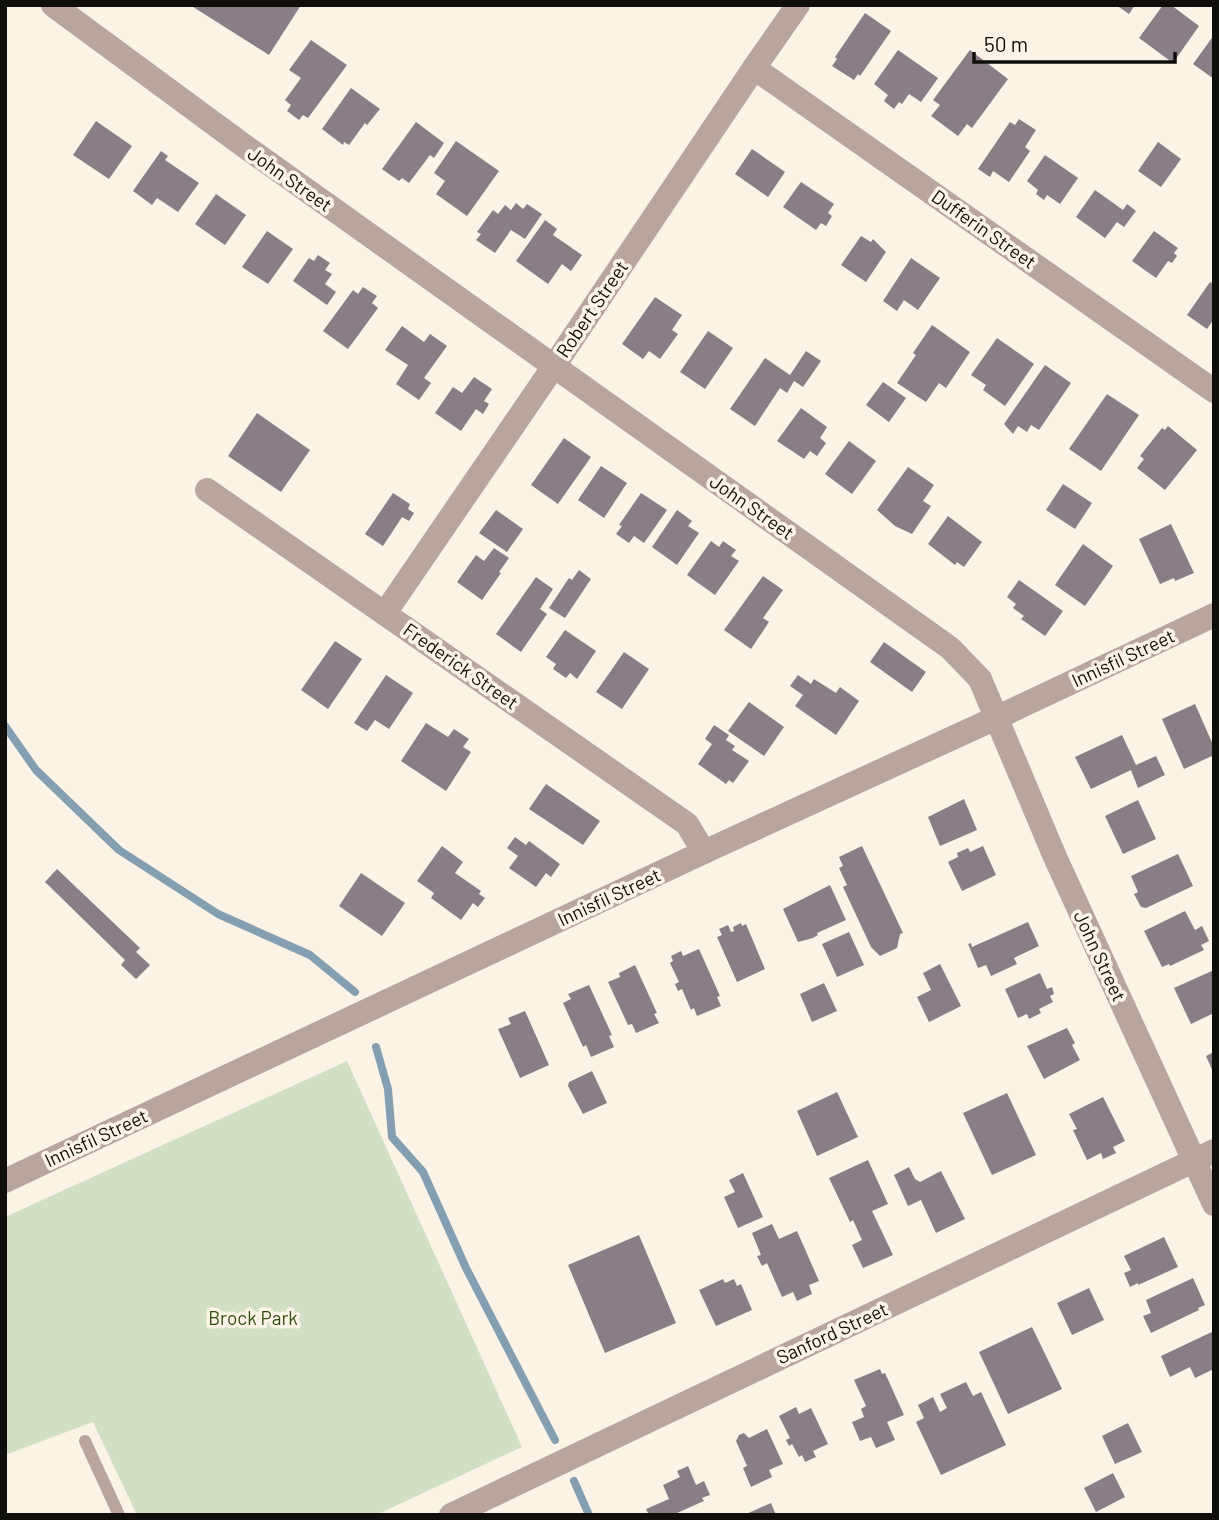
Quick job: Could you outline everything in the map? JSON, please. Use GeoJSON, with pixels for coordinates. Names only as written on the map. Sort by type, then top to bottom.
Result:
{"type":"FeatureCollection","features":[{"type":"Feature","properties":{"kind":"street","name":"John Street"},"geometry":{"type":"LineString","coordinates":[[53,5],[254,153],[950,648],[980,679],[1055,856],[1204,1156],[1214,1203]]}},
{"type":"Feature","properties":{"kind":"street","name":"Robert Street"},"geometry":{"type":"LineString","coordinates":[[385,612],[798,5]]}},
{"type":"Feature","properties":{"kind":"street","name":"Dufferin Street"},"geometry":{"type":"LineString","coordinates":[[754,68],[1214,391]]}},
{"type":"Feature","properties":{"kind":"street","name":"Frederick Street"},"geometry":{"type":"LineString","coordinates":[[207,490],[687,824],[704,852]]}},
{"type":"Feature","properties":{"kind":"street","name":"Innisfil Street"},"geometry":{"type":"LineString","coordinates":[[5,1181],[1214,615]]}},
{"type":"Feature","properties":{"kind":"street","name":"Sanford Street"},"geometry":{"type":"LineString","coordinates":[[451,1515],[1204,1156]]}},
{"type":"Feature","properties":{"kind":"lane"},"geometry":{"type":"LineString","coordinates":[[85,1441],[119,1515]]}},
{"type":"Feature","properties":{"kind":"green space","name":"Brock Park"},"geometry":{"type":"Polygon","coordinates":[[[347,1061],[522,1447],[376,1515],[137,1515],[93,1422],[5,1455],[5,1217],[347,1061]]]}},
{"type":"Feature","properties":{"kind":"building"},"geometry":{"type":"Polygon","coordinates":[[[190,5],[301,5],[269,55],[190,5]]]}},
{"type":"Feature","properties":{"kind":"building"},"geometry":{"type":"Polygon","coordinates":[[[1116,5],[1135,5],[1129,14],[1116,5]]]}},
{"type":"Feature","properties":{"kind":"building"},"geometry":{"type":"Polygon","coordinates":[[[1163,5],[1171,5],[1199,26],[1173,63],[1139,38],[1163,5]]]}},
{"type":"Feature","properties":{"kind":"building"},"geometry":{"type":"Polygon","coordinates":[[[865,13],[891,31],[860,76],[858,74],[854,80],[832,66],[837,59],[835,57],[865,13]]]}},
{"type":"Feature","properties":{"kind":"building"},"geometry":{"type":"Polygon","coordinates":[[[1214,35],[1214,79],[1193,64],[1214,35]]]}},
{"type":"Feature","properties":{"kind":"building"},"geometry":{"type":"Polygon","coordinates":[[[311,40],[347,65],[308,118],[303,115],[299,120],[287,111],[291,105],[285,100],[301,78],[289,70],[311,40]]]}},
{"type":"Feature","properties":{"kind":"building"},"geometry":{"type":"Polygon","coordinates":[[[898,50],[938,78],[921,102],[909,94],[902,104],[899,102],[894,109],[884,101],[888,95],[874,84],[898,50]]]}},
{"type":"Feature","properties":{"kind":"building"},"geometry":{"type":"Polygon","coordinates":[[[970,50],[1008,79],[972,128],[967,124],[958,136],[931,116],[940,105],[933,100],[970,50]]]}},
{"type":"Feature","properties":{"kind":"building"},"geometry":{"type":"Polygon","coordinates":[[[351,88],[380,109],[367,125],[365,123],[349,145],[344,142],[343,145],[322,129],[351,88]]]}},
{"type":"Feature","properties":{"kind":"building"},"geometry":{"type":"Polygon","coordinates":[[[1019,119],[1036,130],[1025,147],[1030,151],[1009,182],[993,171],[990,177],[978,169],[1010,122],[1015,125],[1019,119]]]}},
{"type":"Feature","properties":{"kind":"building"},"geometry":{"type":"Polygon","coordinates":[[[96,121],[132,146],[109,179],[73,155],[96,121]]]}},
{"type":"Feature","properties":{"kind":"building"},"geometry":{"type":"Polygon","coordinates":[[[416,122],[444,143],[434,158],[430,155],[409,183],[402,178],[399,181],[382,169],[416,122]]]}},
{"type":"Feature","properties":{"kind":"building"},"geometry":{"type":"Polygon","coordinates":[[[456,141],[499,171],[467,216],[436,194],[445,181],[434,173],[456,141]]]}},
{"type":"Feature","properties":{"kind":"building"},"geometry":{"type":"Polygon","coordinates":[[[1158,142],[1181,159],[1161,187],[1138,171],[1158,142]]]}},
{"type":"Feature","properties":{"kind":"building"},"geometry":{"type":"Polygon","coordinates":[[[752,149],[785,172],[768,197],[735,174],[752,149]]]}},
{"type":"Feature","properties":{"kind":"building"},"geometry":{"type":"Polygon","coordinates":[[[161,151],[168,156],[165,160],[199,183],[178,212],[157,198],[152,205],[133,191],[161,151]]]}},
{"type":"Feature","properties":{"kind":"building"},"geometry":{"type":"Polygon","coordinates":[[[1045,155],[1078,178],[1060,204],[1047,195],[1044,200],[1036,194],[1038,190],[1027,181],[1045,155]]]}},
{"type":"Feature","properties":{"kind":"building"},"geometry":{"type":"Polygon","coordinates":[[[801,182],[834,204],[828,213],[832,216],[826,226],[821,223],[816,230],[783,207],[801,182]]]}},
{"type":"Feature","properties":{"kind":"building"},"geometry":{"type":"Polygon","coordinates":[[[1095,190],[1123,210],[1127,204],[1136,211],[1124,227],[1117,222],[1105,238],[1076,217],[1095,190]]]}},
{"type":"Feature","properties":{"kind":"building"},"geometry":{"type":"Polygon","coordinates":[[[216,194],[246,215],[225,245],[195,224],[216,194]]]}},
{"type":"Feature","properties":{"kind":"building"},"geometry":{"type":"Polygon","coordinates":[[[516,203],[523,209],[527,204],[542,214],[525,239],[511,230],[495,253],[476,240],[481,234],[477,232],[493,210],[498,214],[505,205],[511,210],[516,203]]]}},
{"type":"Feature","properties":{"kind":"building"},"geometry":{"type":"Polygon","coordinates":[[[545,220],[557,229],[553,235],[582,255],[571,271],[562,264],[548,284],[516,261],[545,220]]]}},
{"type":"Feature","properties":{"kind":"building"},"geometry":{"type":"Polygon","coordinates":[[[267,231],[293,249],[268,284],[242,267],[267,231]]]}},
{"type":"Feature","properties":{"kind":"building"},"geometry":{"type":"Polygon","coordinates":[[[1154,231],[1178,248],[1172,263],[1168,261],[1156,278],[1132,261],[1154,231]]]}},
{"type":"Feature","properties":{"kind":"building"},"geometry":{"type":"Polygon","coordinates":[[[861,236],[871,242],[873,239],[886,252],[866,282],[841,265],[861,236]]]}},
{"type":"Feature","properties":{"kind":"building"},"geometry":{"type":"Polygon","coordinates":[[[318,255],[330,263],[325,270],[332,274],[325,284],[336,292],[327,305],[293,281],[309,258],[314,261],[318,255]]]}},
{"type":"Feature","properties":{"kind":"building"},"geometry":{"type":"Polygon","coordinates":[[[911,258],[940,278],[918,310],[904,300],[897,311],[883,301],[911,258]]]}},
{"type":"Feature","properties":{"kind":"building"},"geometry":{"type":"Polygon","coordinates":[[[1210,282],[1214,284],[1214,319],[1207,329],[1187,315],[1210,282]]]}},
{"type":"Feature","properties":{"kind":"building"},"geometry":{"type":"Polygon","coordinates":[[[363,287],[377,296],[372,303],[378,308],[348,349],[323,331],[353,290],[358,294],[363,287]]]}},
{"type":"Feature","properties":{"kind":"building"},"geometry":{"type":"Polygon","coordinates":[[[655,297],[682,315],[672,330],[678,334],[660,359],[649,351],[643,359],[622,344],[655,297]]]}},
{"type":"Feature","properties":{"kind":"building"},"geometry":{"type":"Polygon","coordinates":[[[932,325],[970,352],[946,388],[939,383],[926,402],[897,383],[932,325]]]}},
{"type":"Feature","properties":{"kind":"building"},"geometry":{"type":"Polygon","coordinates":[[[402,326],[424,342],[430,334],[447,346],[424,378],[431,383],[419,400],[396,384],[408,365],[385,350],[402,326]]]}},
{"type":"Feature","properties":{"kind":"building"},"geometry":{"type":"Polygon","coordinates":[[[708,331],[733,348],[705,389],[680,372],[708,331]]]}},
{"type":"Feature","properties":{"kind":"building"},"geometry":{"type":"Polygon","coordinates":[[[997,338],[1034,364],[1005,406],[983,390],[986,385],[971,375],[997,338]]]}},
{"type":"Feature","properties":{"kind":"building"},"geometry":{"type":"Polygon","coordinates":[[[806,351],[821,361],[803,387],[794,381],[787,393],[780,388],[755,426],[730,409],[765,358],[790,375],[806,351]]]}},
{"type":"Feature","properties":{"kind":"building"},"geometry":{"type":"Polygon","coordinates":[[[1045,365],[1071,383],[1039,430],[1031,425],[1027,432],[1018,426],[1013,434],[1004,424],[1045,365]]]}},
{"type":"Feature","properties":{"kind":"building"},"geometry":{"type":"Polygon","coordinates":[[[474,377],[492,389],[484,401],[489,404],[483,414],[476,409],[461,431],[435,413],[453,387],[462,393],[474,377]]]}},
{"type":"Feature","properties":{"kind":"building"},"geometry":{"type":"Polygon","coordinates":[[[883,382],[906,398],[889,422],[866,405],[883,382]]]}},
{"type":"Feature","properties":{"kind":"building"},"geometry":{"type":"Polygon","coordinates":[[[1107,394],[1139,415],[1101,471],[1069,449],[1107,394]]]}},
{"type":"Feature","properties":{"kind":"building"},"geometry":{"type":"Polygon","coordinates":[[[801,408],[827,427],[820,438],[826,443],[817,456],[810,451],[804,459],[777,441],[801,408]]]}},
{"type":"Feature","properties":{"kind":"building"},"geometry":{"type":"Polygon","coordinates":[[[257,413],[310,450],[281,492],[228,456],[257,413]]]}},
{"type":"Feature","properties":{"kind":"building"},"geometry":{"type":"Polygon","coordinates":[[[1168,426],[1197,450],[1165,490],[1137,468],[1144,459],[1140,456],[1162,428],[1165,430],[1168,426]]]}},
{"type":"Feature","properties":{"kind":"building"},"geometry":{"type":"Polygon","coordinates":[[[564,438],[591,457],[558,504],[531,485],[564,438]]]}},
{"type":"Feature","properties":{"kind":"building"},"geometry":{"type":"Polygon","coordinates":[[[849,441],[876,461],[852,494],[825,474],[849,441]]]}},
{"type":"Feature","properties":{"kind":"building"},"geometry":{"type":"Polygon","coordinates":[[[601,466],[627,483],[604,518],[578,500],[601,466]]]}},
{"type":"Feature","properties":{"kind":"building"},"geometry":{"type":"Polygon","coordinates":[[[908,467],[934,485],[923,501],[931,506],[912,534],[895,526],[877,510],[908,467]]]}},
{"type":"Feature","properties":{"kind":"building"},"geometry":{"type":"Polygon","coordinates":[[[1063,484],[1092,503],[1075,529],[1046,510],[1063,484]]]}},
{"type":"Feature","properties":{"kind":"building"},"geometry":{"type":"Polygon","coordinates":[[[393,493],[410,504],[408,509],[414,513],[409,521],[402,517],[383,546],[365,534],[393,493]]]}},
{"type":"Feature","properties":{"kind":"building"},"geometry":{"type":"Polygon","coordinates":[[[641,493],[667,510],[644,543],[634,536],[629,543],[616,534],[622,526],[619,525],[641,493]]]}},
{"type":"Feature","properties":{"kind":"building"},"geometry":{"type":"Polygon","coordinates":[[[496,510],[523,529],[507,552],[479,533],[496,510]]]}},
{"type":"Feature","properties":{"kind":"building"},"geometry":{"type":"Polygon","coordinates":[[[677,510],[692,521],[688,526],[699,533],[677,565],[652,547],[677,510]]]}},
{"type":"Feature","properties":{"kind":"building"},"geometry":{"type":"Polygon","coordinates":[[[948,516],[982,542],[964,567],[957,562],[955,565],[928,544],[948,516]]]}},
{"type":"Feature","properties":{"kind":"building"},"geometry":{"type":"Polygon","coordinates":[[[1171,524],[1194,573],[1160,584],[1139,539],[1171,524]]]}},
{"type":"Feature","properties":{"kind":"building"},"geometry":{"type":"Polygon","coordinates":[[[711,541],[719,547],[723,541],[736,550],[731,556],[739,561],[715,595],[687,575],[711,541]]]}},
{"type":"Feature","properties":{"kind":"building"},"geometry":{"type":"Polygon","coordinates":[[[1083,544],[1113,566],[1085,606],[1055,585],[1083,544]]]}},
{"type":"Feature","properties":{"kind":"building"},"geometry":{"type":"Polygon","coordinates":[[[494,548],[509,558],[482,600],[457,582],[476,555],[484,561],[494,548]]]}},
{"type":"Feature","properties":{"kind":"building"},"geometry":{"type":"Polygon","coordinates":[[[579,570],[591,579],[565,618],[549,608],[569,578],[572,580],[579,570]]]}},
{"type":"Feature","properties":{"kind":"building"},"geometry":{"type":"Polygon","coordinates":[[[763,576],[783,590],[763,618],[769,622],[751,649],[724,630],[763,576]]]}},
{"type":"Feature","properties":{"kind":"building"},"geometry":{"type":"Polygon","coordinates":[[[536,577],[553,589],[540,609],[547,614],[521,652],[496,634],[536,577]]]}},
{"type":"Feature","properties":{"kind":"building"},"geometry":{"type":"Polygon","coordinates":[[[1019,580],[1063,611],[1045,636],[1021,619],[1024,616],[1013,608],[1016,604],[1007,597],[1019,580]]]}},
{"type":"Feature","properties":{"kind":"building"},"geometry":{"type":"Polygon","coordinates":[[[565,630],[596,651],[577,679],[570,673],[566,678],[553,669],[556,664],[546,657],[565,630]]]}},
{"type":"Feature","properties":{"kind":"building"},"geometry":{"type":"Polygon","coordinates":[[[335,641],[362,659],[328,709],[301,690],[335,641]]]}},
{"type":"Feature","properties":{"kind":"building"},"geometry":{"type":"Polygon","coordinates":[[[884,642],[926,672],[912,692],[870,662],[884,642]]]}},
{"type":"Feature","properties":{"kind":"building"},"geometry":{"type":"Polygon","coordinates":[[[624,652],[649,669],[622,709],[596,692],[624,652]]]}},
{"type":"Feature","properties":{"kind":"building"},"geometry":{"type":"Polygon","coordinates":[[[386,675],[413,693],[389,729],[375,720],[367,731],[354,723],[386,675]]]}},
{"type":"Feature","properties":{"kind":"building"},"geometry":{"type":"Polygon","coordinates":[[[798,675],[811,684],[814,679],[836,693],[840,687],[859,701],[836,735],[795,706],[803,695],[790,686],[798,675]]]}},
{"type":"Feature","properties":{"kind":"building"},"geometry":{"type":"Polygon","coordinates":[[[749,702],[784,727],[764,756],[728,731],[749,702]]]}},
{"type":"Feature","properties":{"kind":"building"},"geometry":{"type":"Polygon","coordinates":[[[1195,704],[1214,747],[1214,755],[1184,769],[1162,719],[1195,704]]]}},
{"type":"Feature","properties":{"kind":"building"},"geometry":{"type":"Polygon","coordinates":[[[426,723],[448,737],[454,729],[469,739],[463,747],[471,752],[446,791],[401,761],[426,723]]]}},
{"type":"Feature","properties":{"kind":"building"},"geometry":{"type":"Polygon","coordinates":[[[714,725],[729,735],[726,740],[735,746],[732,750],[749,761],[733,783],[729,780],[726,784],[698,764],[712,744],[705,739],[714,725]]]}},
{"type":"Feature","properties":{"kind":"building"},"geometry":{"type":"Polygon","coordinates":[[[1122,735],[1136,765],[1156,756],[1165,775],[1138,788],[1131,770],[1091,789],[1075,757],[1122,735]]]}},
{"type":"Feature","properties":{"kind":"building"},"geometry":{"type":"Polygon","coordinates":[[[546,784],[600,821],[583,845],[529,809],[546,784]]]}},
{"type":"Feature","properties":{"kind":"building"},"geometry":{"type":"Polygon","coordinates":[[[964,799],[977,830],[940,846],[928,817],[964,799]]]}},
{"type":"Feature","properties":{"kind":"building"},"geometry":{"type":"Polygon","coordinates":[[[1138,800],[1156,839],[1123,854],[1105,816],[1138,800]]]}},
{"type":"Feature","properties":{"kind":"building"},"geometry":{"type":"Polygon","coordinates":[[[515,837],[526,845],[529,841],[560,864],[551,877],[546,873],[536,887],[509,868],[518,856],[507,848],[515,837]]]}},
{"type":"Feature","properties":{"kind":"building"},"geometry":{"type":"Polygon","coordinates":[[[442,846],[463,862],[455,873],[481,891],[479,894],[485,898],[478,907],[473,903],[461,920],[431,898],[434,893],[417,881],[442,846]]]}},
{"type":"Feature","properties":{"kind":"building"},"geometry":{"type":"Polygon","coordinates":[[[862,846],[903,933],[900,934],[897,948],[880,956],[871,947],[843,887],[847,885],[839,868],[843,866],[839,857],[862,846]]]}},
{"type":"Feature","properties":{"kind":"building"},"geometry":{"type":"Polygon","coordinates":[[[983,846],[996,875],[962,891],[948,862],[958,857],[957,853],[968,848],[970,852],[983,846]]]}},
{"type":"Feature","properties":{"kind":"building"},"geometry":{"type":"Polygon","coordinates":[[[1178,854],[1193,886],[1146,908],[1141,907],[1134,894],[1138,892],[1131,876],[1178,854]]]}},
{"type":"Feature","properties":{"kind":"building"},"geometry":{"type":"Polygon","coordinates":[[[57,869],[140,948],[136,952],[150,965],[136,979],[121,965],[125,960],[45,882],[57,869]]]}},
{"type":"Feature","properties":{"kind":"building"},"geometry":{"type":"Polygon","coordinates":[[[361,873],[405,903],[382,936],[339,906],[361,873]]]}},
{"type":"Feature","properties":{"kind":"building"},"geometry":{"type":"Polygon","coordinates":[[[830,885],[846,920],[817,933],[813,938],[798,942],[783,909],[830,885]]]}},
{"type":"Feature","properties":{"kind":"building"},"geometry":{"type":"Polygon","coordinates":[[[1185,911],[1195,930],[1202,926],[1209,941],[1201,945],[1204,950],[1162,967],[1144,931],[1185,911]]]}},
{"type":"Feature","properties":{"kind":"building"},"geometry":{"type":"Polygon","coordinates":[[[1028,922],[1039,946],[1014,958],[1017,964],[991,976],[986,965],[978,968],[968,944],[971,943],[972,947],[1028,922]]]}},
{"type":"Feature","properties":{"kind":"building"},"geometry":{"type":"Polygon","coordinates":[[[741,923],[742,926],[746,924],[765,969],[737,982],[717,937],[722,935],[719,929],[728,925],[731,932],[734,931],[733,927],[741,923]]]}},
{"type":"Feature","properties":{"kind":"building"},"geometry":{"type":"Polygon","coordinates":[[[849,932],[864,965],[837,977],[822,944],[849,932]]]}},
{"type":"Feature","properties":{"kind":"building"},"geometry":{"type":"Polygon","coordinates":[[[699,949],[720,996],[717,997],[721,1006],[697,1016],[694,1008],[691,1010],[682,989],[678,991],[675,984],[679,982],[670,963],[673,961],[671,956],[681,951],[683,956],[699,949]]]}},
{"type":"Feature","properties":{"kind":"building"},"geometry":{"type":"Polygon","coordinates":[[[940,964],[961,1006],[929,1022],[917,997],[931,990],[923,973],[940,964]]]}},
{"type":"Feature","properties":{"kind":"building"},"geometry":{"type":"Polygon","coordinates":[[[635,965],[659,1023],[636,1033],[632,1024],[628,1025],[608,982],[620,977],[619,973],[635,965]]]}},
{"type":"Feature","properties":{"kind":"building"},"geometry":{"type":"Polygon","coordinates":[[[1214,970],[1214,1013],[1191,1024],[1174,988],[1214,970]]]}},
{"type":"Feature","properties":{"kind":"building"},"geometry":{"type":"Polygon","coordinates":[[[1040,973],[1047,989],[1052,987],[1054,994],[1050,996],[1053,1002],[1039,1009],[1041,1013],[1029,1019],[1027,1014],[1018,1018],[1005,989],[1040,973]]]}},
{"type":"Feature","properties":{"kind":"building"},"geometry":{"type":"Polygon","coordinates":[[[824,983],[837,1011],[812,1022],[800,994],[824,983]]]}},
{"type":"Feature","properties":{"kind":"building"},"geometry":{"type":"Polygon","coordinates":[[[589,985],[612,1035],[609,1036],[614,1047],[591,1057],[586,1045],[583,1047],[563,1003],[571,999],[568,994],[589,985]]]}},
{"type":"Feature","properties":{"kind":"building"},"geometry":{"type":"Polygon","coordinates":[[[525,1011],[549,1065],[520,1078],[498,1029],[511,1024],[508,1018],[525,1011]]]}},
{"type":"Feature","properties":{"kind":"building"},"geometry":{"type":"Polygon","coordinates":[[[1067,1028],[1080,1060],[1044,1079],[1027,1046],[1067,1028]]]}},
{"type":"Feature","properties":{"kind":"building"},"geometry":{"type":"Polygon","coordinates":[[[1214,1052],[1214,1074],[1206,1056],[1214,1052]]]}},
{"type":"Feature","properties":{"kind":"building"},"geometry":{"type":"Polygon","coordinates":[[[592,1071],[607,1103],[583,1114],[568,1086],[569,1082],[592,1071]]]}},
{"type":"Feature","properties":{"kind":"building"},"geometry":{"type":"Polygon","coordinates":[[[837,1092],[858,1137],[817,1156],[797,1111],[837,1092]]]}},
{"type":"Feature","properties":{"kind":"building"},"geometry":{"type":"Polygon","coordinates":[[[1007,1093],[1036,1155],[992,1175],[963,1113],[1007,1093]]]}},
{"type":"Feature","properties":{"kind":"building"},"geometry":{"type":"Polygon","coordinates":[[[1103,1097],[1125,1141],[1113,1147],[1116,1153],[1103,1159],[1101,1153],[1087,1160],[1073,1130],[1077,1129],[1069,1114],[1103,1097]]]}},
{"type":"Feature","properties":{"kind":"building"},"geometry":{"type":"Polygon","coordinates":[[[868,1160],[888,1204],[872,1211],[893,1255],[863,1268],[852,1245],[862,1240],[853,1220],[850,1222],[829,1178],[868,1160]]]}},
{"type":"Feature","properties":{"kind":"building"},"geometry":{"type":"Polygon","coordinates":[[[909,1167],[915,1179],[920,1182],[941,1171],[965,1219],[936,1233],[921,1200],[908,1206],[894,1175],[909,1167]]]}},
{"type":"Feature","properties":{"kind":"building"},"geometry":{"type":"Polygon","coordinates":[[[743,1173],[763,1217],[738,1228],[724,1197],[735,1192],[729,1180],[743,1173]]]}},
{"type":"Feature","properties":{"kind":"building"},"geometry":{"type":"Polygon","coordinates":[[[772,1224],[779,1239],[797,1231],[819,1281],[809,1285],[812,1294],[797,1301],[793,1292],[782,1297],[767,1263],[762,1266],[757,1256],[761,1255],[752,1233],[772,1224]]]}},
{"type":"Feature","properties":{"kind":"building"},"geometry":{"type":"Polygon","coordinates":[[[639,1235],[676,1323],[605,1353],[568,1265],[639,1235]]]}},
{"type":"Feature","properties":{"kind":"building"},"geometry":{"type":"Polygon","coordinates":[[[1164,1237],[1178,1267],[1130,1287],[1124,1273],[1131,1270],[1124,1256],[1164,1237]]]}},
{"type":"Feature","properties":{"kind":"building"},"geometry":{"type":"Polygon","coordinates":[[[1193,1278],[1205,1305],[1151,1333],[1143,1316],[1151,1313],[1146,1300],[1193,1278]]]}},
{"type":"Feature","properties":{"kind":"building"},"geometry":{"type":"Polygon","coordinates":[[[723,1279],[725,1283],[734,1279],[737,1286],[741,1284],[752,1310],[716,1326],[699,1290],[723,1279]]]}},
{"type":"Feature","properties":{"kind":"building"},"geometry":{"type":"Polygon","coordinates":[[[1089,1288],[1104,1320],[1072,1335],[1057,1303],[1089,1288]]]}},
{"type":"Feature","properties":{"kind":"building"},"geometry":{"type":"Polygon","coordinates":[[[1032,1327],[1062,1389],[1008,1414],[979,1352],[1032,1327]]]}},
{"type":"Feature","properties":{"kind":"building"},"geometry":{"type":"Polygon","coordinates":[[[1214,1331],[1214,1369],[1195,1378],[1190,1367],[1170,1377],[1161,1356],[1214,1331]]]}},
{"type":"Feature","properties":{"kind":"building"},"geometry":{"type":"Polygon","coordinates":[[[880,1369],[882,1374],[885,1373],[904,1415],[887,1422],[895,1440],[876,1448],[871,1437],[860,1441],[852,1422],[864,1417],[861,1409],[866,1406],[854,1380],[880,1369]]]}},
{"type":"Feature","properties":{"kind":"building"},"geometry":{"type":"Polygon","coordinates":[[[966,1382],[973,1396],[981,1392],[1006,1445],[941,1475],[916,1422],[924,1418],[918,1405],[933,1397],[940,1412],[947,1408],[940,1394],[966,1382]]]}},
{"type":"Feature","properties":{"kind":"building"},"geometry":{"type":"Polygon","coordinates":[[[796,1407],[799,1414],[811,1408],[828,1444],[813,1451],[816,1457],[805,1462],[792,1444],[789,1446],[786,1440],[790,1438],[779,1416],[796,1407]]]}},
{"type":"Feature","properties":{"kind":"building"},"geometry":{"type":"Polygon","coordinates":[[[1128,1423],[1142,1452],[1115,1464],[1102,1436],[1128,1423]]]}},
{"type":"Feature","properties":{"kind":"building"},"geometry":{"type":"Polygon","coordinates":[[[767,1429],[783,1464],[769,1470],[772,1477],[751,1487],[743,1468],[747,1466],[736,1441],[739,1435],[744,1433],[749,1438],[767,1429]]]}},
{"type":"Feature","properties":{"kind":"building"},"geometry":{"type":"Polygon","coordinates":[[[688,1466],[696,1485],[704,1481],[710,1495],[677,1515],[649,1515],[646,1509],[669,1499],[663,1485],[680,1477],[677,1471],[688,1466]]]}},
{"type":"Feature","properties":{"kind":"building"},"geometry":{"type":"Polygon","coordinates":[[[1113,1473],[1125,1497],[1096,1512],[1084,1488],[1113,1473]]]}},
{"type":"Feature","properties":{"kind":"building"},"geometry":{"type":"Polygon","coordinates":[[[771,1503],[776,1515],[744,1515],[771,1503]]]}},
{"type":"Feature","properties":{"kind":"waterway"},"geometry":{"type":"LineString","coordinates":[[5,726],[36,770],[119,850],[218,914],[310,955],[355,992]]}},
{"type":"Feature","properties":{"kind":"waterway"},"geometry":{"type":"LineString","coordinates":[[376,1047],[388,1089],[392,1137],[423,1172],[466,1268],[555,1440]]}},
{"type":"Feature","properties":{"kind":"waterway"},"geometry":{"type":"LineString","coordinates":[[574,1481],[589,1515]]}}]}
